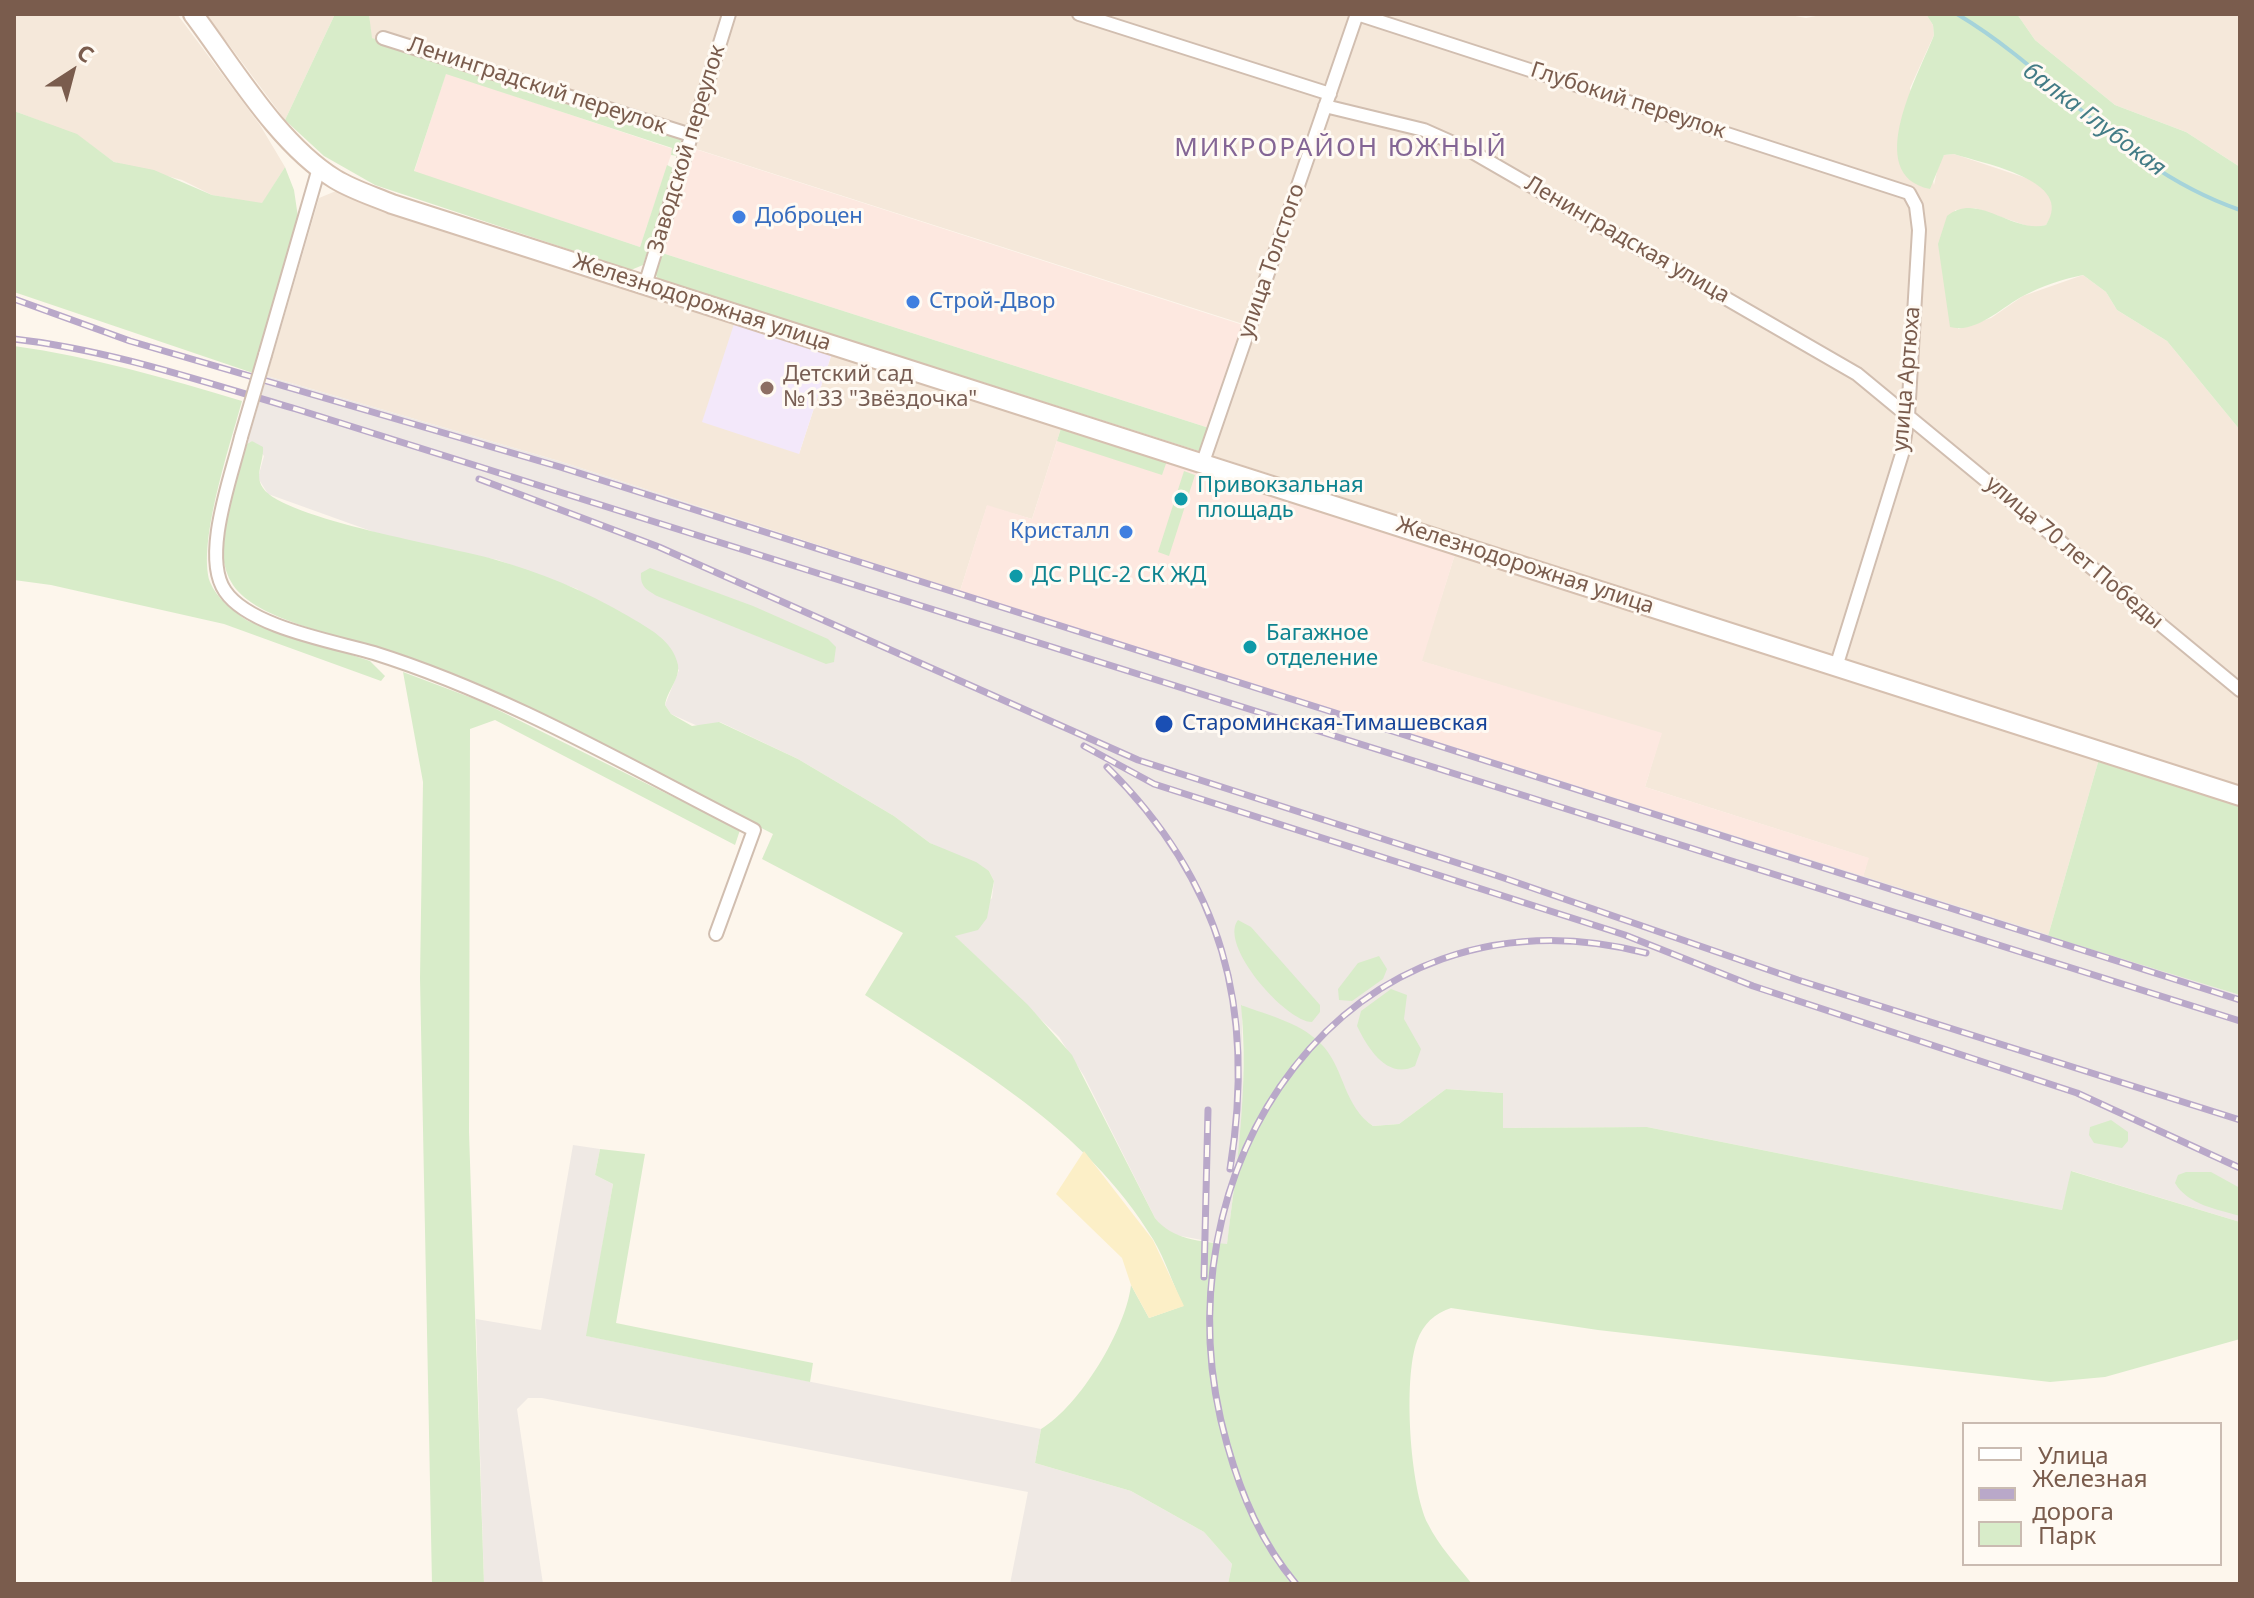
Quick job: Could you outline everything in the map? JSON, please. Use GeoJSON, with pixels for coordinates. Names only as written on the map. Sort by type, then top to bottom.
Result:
{"type":"FeatureCollection","features":[{"type":"Feature","properties":{"kind":"main road","name":"Железнодорожная улица"},"geometry":{"type":"LineString","coordinates":[[193,14],[282,131],[319,168],[347,185],[392,204],[2240,796]]}},
{"type":"Feature","properties":{"kind":"street","name":"Заводской переулок"},"geometry":{"type":"LineString","coordinates":[[645,285],[729,14]]}},
{"type":"Feature","properties":{"kind":"street","name":"Ленинградская улица"},"geometry":{"type":"LineString","coordinates":[[1079,14],[1424,130],[1469,150],[1813,347],[1881,392],[1908,416]]}},
{"type":"Feature","properties":{"kind":"street","name":"улица Толстого"},"geometry":{"type":"LineString","coordinates":[[1203,462],[1357,14]]}},
{"type":"Feature","properties":{"kind":"street","name":"Глубокий переулок"},"geometry":{"type":"LineString","coordinates":[[1357,14],[1898,187]]}},
{"type":"Feature","properties":{"kind":"street","name":"Ленинградский переулок"},"geometry":{"type":"LineString","coordinates":[[383,38],[691,135]]}},
{"type":"Feature","properties":{"kind":"street"},"geometry":{"type":"LineString","coordinates":[[319,168],[241,437],[216,548],[220,582],[232,600],[270,621],[393,659],[502,701],[754,830],[716,934]]}},
{"type":"Feature","properties":{"kind":"street","name":"улица Артюха"},"geometry":{"type":"LineString","coordinates":[[1836,667],[1891,495],[1908,416],[1919,230],[1913,198],[1898,187]]}},
{"type":"Feature","properties":{"kind":"street","name":"улица 70 лет Победы"},"geometry":{"type":"LineString","coordinates":[[1908,416],[2240,690]]}},
{"type":"Feature","properties":{"kind":"shaded area"},"geometry":{"type":"Polygon","coordinates":[[[14,14],[177,14],[260,125],[285,167],[262,204],[212,195],[182,180],[114,162],[77,135],[14,111],[14,14]]]}},
{"type":"Feature","properties":{"kind":"shaded area"},"geometry":{"type":"Polygon","coordinates":[[[206,14],[335,14],[285,120],[206,14]]]}},
{"type":"Feature","properties":{"kind":"shaded area"},"geometry":{"type":"Polygon","coordinates":[[[369,14],[1785,14],[1806,18],[1826,14],[1926,14],[1933,25],[1934,35],[1910,88],[1934,185],[1939,162],[1944,155],[1954,154],[2029,179],[2046,190],[2053,202],[2053,214],[2046,225],[2033,228],[1975,208],[1955,210],[1958,329],[1991,318],[2023,296],[2083,275],[2106,292],[2117,310],[2167,341],[2240,430],[2240,786],[1202,452],[1243,324],[693,148],[679,156],[677,135],[371,38],[369,14]]]}},
{"type":"Feature","properties":{"kind":"shaded area"},"geometry":{"type":"Polygon","coordinates":[[[2017,14],[2240,14],[2240,167],[2186,132],[2115,105],[2035,40],[2017,14]]]}},
{"type":"Feature","properties":{"kind":"shaded area"},"geometry":{"type":"Polygon","coordinates":[[[446,73],[673,149],[640,247],[414,172],[446,73]]]}},
{"type":"Feature","properties":{"kind":"shaded area"},"geometry":{"type":"Polygon","coordinates":[[[692,148],[1243,325],[1209,428],[659,252],[692,148]]]}},
{"type":"Feature","properties":{"kind":"shaded area"},"geometry":{"type":"Polygon","coordinates":[[[336,191],[735,321],[799,454],[832,353],[1062,425],[1032,519],[987,506],[960,591],[559,461],[267,376],[319,198],[336,191]]]}},
{"type":"Feature","properties":{"kind":"shaded area","name":"Детский сад №133 \"Звёздочка\""},"geometry":{"type":"Polygon","coordinates":[[[735,321],[832,353],[799,454],[702,422],[735,321]]]}},
{"type":"Feature","properties":{"kind":"shaded area"},"geometry":{"type":"Polygon","coordinates":[[[267,376],[559,461],[960,591],[2240,995],[2240,1222],[2072,1171],[2062,1210],[1647,1127],[1503,1128],[1503,1093],[1446,1089],[1399,1124],[1373,1126],[1356,1113],[1348,1097],[1242,1005],[1243,1114],[1227,1245],[1176,1235],[1164,1229],[1155,1218],[1084,1076],[1059,1037],[954,935],[992,898],[994,881],[989,871],[930,843],[894,816],[798,759],[720,722],[700,727],[671,714],[665,705],[679,670],[577,589],[498,560],[396,540],[268,494],[258,478],[264,456],[252,441],[247,444],[267,376]]]}},
{"type":"Feature","properties":{"kind":"shaded area"},"geometry":{"type":"Polygon","coordinates":[[[1062,425],[1456,551],[1422,661],[1662,733],[1645,787],[1869,858],[1863,877],[960,591],[987,505],[1032,519],[1062,425]]]}},
{"type":"Feature","properties":{"kind":"shaded area"},"geometry":{"type":"Polygon","coordinates":[[[1456,551],[2099,759],[2048,936],[1863,877],[1868,858],[1645,787],[1661,734],[1421,661],[1456,551]]]}},
{"type":"Feature","properties":{"kind":"shaded area"},"geometry":{"type":"Polygon","coordinates":[[[573,1145],[600,1149],[595,1175],[613,1184],[587,1336],[1041,1429],[1035,1463],[1131,1491],[1204,1532],[1232,1564],[1228,1584],[1010,1584],[1028,1492],[542,1398],[528,1398],[517,1409],[543,1584],[484,1584],[476,1319],[541,1330],[573,1145]]]}},
{"type":"Feature","properties":{"kind":"green space"},"geometry":{"type":"Polygon","coordinates":[[[335,14],[369,14],[372,38],[681,138],[679,156],[671,155],[672,148],[446,74],[414,171],[640,247],[667,165],[675,169],[643,265],[631,270],[375,185],[324,156],[285,120],[335,14]]]}},
{"type":"Feature","properties":{"kind":"green space"},"geometry":{"type":"Polygon","coordinates":[[[1926,14],[2017,14],[2035,40],[2115,105],[2186,132],[2240,167],[2240,430],[2167,341],[2117,310],[2106,292],[2083,275],[2030,292],[1969,327],[1950,327],[1938,244],[1947,216],[1971,208],[2033,226],[2046,225],[2052,209],[2048,196],[2038,185],[2022,176],[1954,154],[1944,155],[1930,189],[1910,180],[1900,164],[1897,144],[1908,96],[1934,35],[1933,25],[1926,14]]]}},
{"type":"Feature","properties":{"kind":"green space"},"geometry":{"type":"Polygon","coordinates":[[[14,111],[77,134],[114,162],[154,170],[212,195],[262,203],[285,167],[294,190],[298,217],[253,373],[14,292],[14,111]]]}},
{"type":"Feature","properties":{"kind":"green space"},"geometry":{"type":"Polygon","coordinates":[[[659,252],[1209,428],[1202,452],[658,279],[655,273],[659,252]]]}},
{"type":"Feature","properties":{"kind":"green space"},"geometry":{"type":"Polygon","coordinates":[[[14,346],[129,369],[242,401],[212,518],[207,565],[210,582],[226,604],[248,621],[370,661],[385,676],[381,681],[224,624],[51,585],[14,580],[14,346]]]}},
{"type":"Feature","properties":{"kind":"green space"},"geometry":{"type":"Polygon","coordinates":[[[1062,425],[1168,458],[1162,475],[1057,441],[1062,425]]]}},
{"type":"Feature","properties":{"kind":"green space"},"geometry":{"type":"Polygon","coordinates":[[[252,441],[263,447],[260,483],[277,499],[334,521],[528,570],[579,590],[644,625],[671,648],[678,665],[665,705],[671,714],[692,726],[719,722],[798,759],[894,816],[930,843],[976,862],[989,871],[994,881],[987,918],[978,930],[955,936],[1028,1005],[1072,1055],[1155,1218],[1169,1231],[1197,1240],[1227,1244],[1243,1095],[1241,1005],[1286,1021],[1316,1039],[1331,1057],[1356,1109],[1373,1126],[1399,1124],[1446,1089],[1503,1093],[1503,1128],[1647,1127],[2062,1210],[2071,1171],[2240,1222],[2240,1339],[2105,1377],[2050,1382],[1598,1330],[1451,1308],[1430,1320],[1417,1341],[1410,1381],[1410,1433],[1417,1486],[1428,1524],[1472,1584],[1228,1584],[1232,1564],[1204,1532],[1131,1491],[1035,1463],[1041,1429],[1071,1403],[1099,1365],[1120,1323],[1131,1285],[1149,1318],[1183,1306],[1153,1239],[1125,1199],[1094,1163],[1060,1131],[985,1073],[865,995],[903,933],[762,859],[773,834],[581,734],[433,667],[301,625],[260,608],[244,597],[233,585],[226,570],[223,538],[243,456],[247,444],[252,441]]]}},
{"type":"Feature","properties":{"kind":"green space"},"geometry":{"type":"Polygon","coordinates":[[[1184,471],[1195,475],[1169,556],[1158,552],[1184,471]]]}},
{"type":"Feature","properties":{"kind":"green space"},"geometry":{"type":"Polygon","coordinates":[[[650,568],[753,606],[828,639],[836,647],[834,662],[826,664],[657,596],[647,590],[642,582],[641,573],[650,568]]]}},
{"type":"Feature","properties":{"kind":"green space"},"geometry":{"type":"Polygon","coordinates":[[[403,672],[480,701],[740,830],[735,845],[495,720],[470,729],[469,1132],[484,1584],[432,1584],[420,978],[423,782],[403,672]]]}},
{"type":"Feature","properties":{"kind":"green space"},"geometry":{"type":"Polygon","coordinates":[[[2099,759],[2240,804],[2240,995],[2048,936],[2099,759]]]}},
{"type":"Feature","properties":{"kind":"green space"},"geometry":{"type":"Polygon","coordinates":[[[1238,920],[1251,927],[1320,1005],[1320,1012],[1312,1022],[1287,1010],[1258,980],[1237,946],[1234,932],[1238,920]]]}},
{"type":"Feature","properties":{"kind":"green space"},"geometry":{"type":"Polygon","coordinates":[[[1379,956],[1387,969],[1383,979],[1352,1001],[1339,1000],[1338,989],[1358,963],[1379,956]]]}},
{"type":"Feature","properties":{"kind":"green space"},"geometry":{"type":"Polygon","coordinates":[[[1391,989],[1407,995],[1404,1019],[1421,1049],[1415,1066],[1405,1069],[1396,1069],[1380,1060],[1357,1026],[1361,1011],[1391,989]]]}},
{"type":"Feature","properties":{"kind":"green space"},"geometry":{"type":"Polygon","coordinates":[[[2111,1120],[2128,1132],[2128,1141],[2122,1148],[2094,1143],[2089,1135],[2090,1127],[2111,1120]]]}},
{"type":"Feature","properties":{"kind":"green space"},"geometry":{"type":"Polygon","coordinates":[[[600,1149],[645,1154],[616,1323],[813,1363],[810,1382],[586,1336],[613,1184],[595,1175],[600,1149]]]}},
{"type":"Feature","properties":{"kind":"green space"},"geometry":{"type":"Polygon","coordinates":[[[2211,1172],[2240,1188],[2240,1216],[2204,1205],[2187,1196],[2175,1183],[2178,1175],[2211,1172]]]}},
{"type":"Feature","properties":{"kind":"sand"},"geometry":{"type":"Polygon","coordinates":[[[1084,1151],[1153,1240],[1184,1306],[1149,1318],[1131,1285],[1122,1258],[1056,1194],[1084,1151]]]}},
{"type":"Feature","properties":{"kind":"waterway","name":"балка Глубокая"},"geometry":{"type":"LineString","coordinates":[[1957,14],[1994,38],[2092,120],[2159,170],[2197,192],[2240,210]]}},
{"type":"Feature","properties":{"kind":"railway"},"geometry":{"type":"LineString","coordinates":[[14,299],[130,341],[560,467],[2240,1000]]}},
{"type":"Feature","properties":{"kind":"railway"},"geometry":{"type":"LineString","coordinates":[[14,339],[121,359],[296,409],[2240,1021]]}},
{"type":"Feature","properties":{"kind":"railway"},"geometry":{"type":"LineString","coordinates":[[479,479],[659,547],[1138,760],[1498,876],[1798,980],[2240,1120]]}},
{"type":"Feature","properties":{"kind":"railway"},"geometry":{"type":"LineString","coordinates":[[1084,746],[1154,784],[1625,935],[1753,986],[2077,1093],[2240,1168]]}},
{"type":"Feature","properties":{"kind":"railway"},"geometry":{"type":"LineString","coordinates":[[1107,767],[1147,811],[1179,856],[1204,903],[1222,951],[1233,1002],[1238,1055],[1237,1111],[1230,1169]]}},
{"type":"Feature","properties":{"kind":"railway"},"geometry":{"type":"LineString","coordinates":[[1296,1584],[1263,1535],[1239,1482],[1227,1444],[1210,1342],[1217,1242],[1246,1149],[1294,1068],[1360,1003],[1442,959],[1538,941],[1646,953]]}},
{"type":"Feature","properties":{"kind":"railway"},"geometry":{"type":"LineString","coordinates":[[1204,1277],[1208,1110]]}},
{"type":"Feature","properties":{"kind":"place","name":"Доброцен"},"geometry":{"type":"Point","coordinates":[739,217]}},
{"type":"Feature","properties":{"kind":"place","name":"Строй-Двор"},"geometry":{"type":"Point","coordinates":[913,302]}},
{"type":"Feature","properties":{"kind":"place","name":"Детский сад №133 \"Звёздочка\""},"geometry":{"type":"Point","coordinates":[767,388]}},
{"type":"Feature","properties":{"kind":"place","name":"Привокзальная площадь"},"geometry":{"type":"Point","coordinates":[1181,499]}},
{"type":"Feature","properties":{"kind":"place","name":"Кристалл"},"geometry":{"type":"Point","coordinates":[1126,532]}},
{"type":"Feature","properties":{"kind":"place","name":"ДС РЦС-2 СК ЖД"},"geometry":{"type":"Point","coordinates":[1016,576]}},
{"type":"Feature","properties":{"kind":"place","name":"Багажное отделение"},"geometry":{"type":"Point","coordinates":[1250,647]}},
{"type":"Feature","properties":{"kind":"place","name":"Староминская-Тимашевская"},"geometry":{"type":"Point","coordinates":[1164,724]}},
{"type":"Feature","properties":{"kind":"district","name":"МИКРОРАЙОН ЮЖНЫЙ"},"geometry":{"type":"Point","coordinates":[1341,149]}}]}
